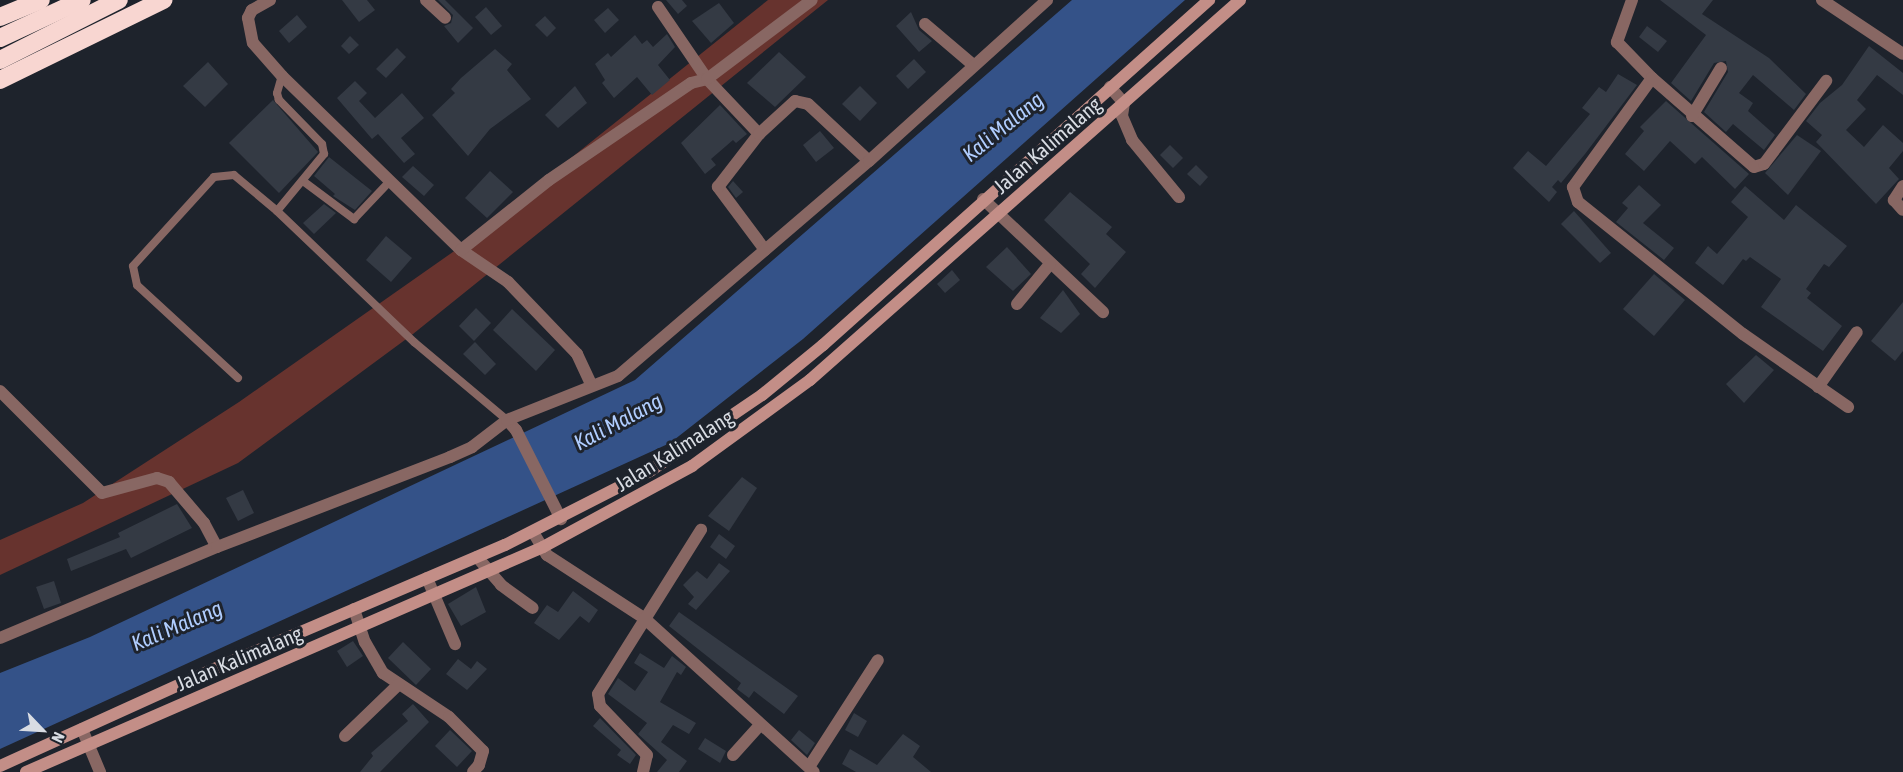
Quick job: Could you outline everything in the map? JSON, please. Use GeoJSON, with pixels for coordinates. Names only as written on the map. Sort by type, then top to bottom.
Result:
{"type":"FeatureCollection","features":[{"type":"Feature","properties":{"kind":"highway"},"geometry":{"type":"LineString","coordinates":[[0,17],[41,0]]}},
{"type":"Feature","properties":{"kind":"highway"},"geometry":{"type":"LineString","coordinates":[[0,38],[82,0]]}},
{"type":"Feature","properties":{"kind":"highway"},"geometry":{"type":"LineString","coordinates":[[0,60],[119,0]]}},
{"type":"Feature","properties":{"kind":"highway"},"geometry":{"type":"LineString","coordinates":[[0,80],[163,0]]}},
{"type":"Feature","properties":{"kind":"main road","name":"Jalan Kalimalang"},"geometry":{"type":"LineString","coordinates":[[0,765],[207,672],[533,532],[650,471],[762,395],[1209,0]]}},
{"type":"Feature","properties":{"kind":"main road","name":"Jalan Kalimalang"},"geometry":{"type":"LineString","coordinates":[[26,772],[543,548],[692,466],[774,409],[999,214],[1240,0]]}},
{"type":"Feature","properties":{"kind":"main road"},"geometry":{"type":"LineString","coordinates":[[207,672],[216,688]]}},
{"type":"Feature","properties":{"kind":"street"},"geometry":{"type":"LineString","coordinates":[[270,0],[252,10],[249,32],[253,43],[282,76],[461,250],[508,282],[577,354],[591,384]]}},
{"type":"Feature","properties":{"kind":"street"},"geometry":{"type":"LineString","coordinates":[[426,0],[445,18]]}},
{"type":"Feature","properties":{"kind":"street"},"geometry":{"type":"LineString","coordinates":[[461,250],[549,180],[691,83],[707,79],[812,0]]}},
{"type":"Feature","properties":{"kind":"street"},"geometry":{"type":"LineString","coordinates":[[0,638],[217,547],[450,457],[472,447],[507,420],[553,404],[591,384],[618,376],[869,161],[972,64],[1047,0]]}},
{"type":"Feature","properties":{"kind":"street"},"geometry":{"type":"LineString","coordinates":[[1632,0],[1617,42],[1692,116],[1750,167],[1758,167],[1826,81]]}},
{"type":"Feature","properties":{"kind":"street"},"geometry":{"type":"LineString","coordinates":[[1822,0],[1903,54]]}},
{"type":"Feature","properties":{"kind":"street"},"geometry":{"type":"LineString","coordinates":[[658,2],[707,79],[759,134]]}},
{"type":"Feature","properties":{"kind":"street"},"geometry":{"type":"LineString","coordinates":[[925,24],[972,64]]}},
{"type":"Feature","properties":{"kind":"street"},"geometry":{"type":"LineString","coordinates":[[1692,116],[1721,68]]}},
{"type":"Feature","properties":{"kind":"street"},"geometry":{"type":"LineString","coordinates":[[1652,78],[1573,187],[1578,202],[1743,334],[1848,406]]}},
{"type":"Feature","properties":{"kind":"street"},"geometry":{"type":"LineString","coordinates":[[1110,87],[1124,103],[1122,116],[1132,140],[1179,197]]}},
{"type":"Feature","properties":{"kind":"street"},"geometry":{"type":"LineString","coordinates":[[765,250],[717,189],[759,134],[800,100],[869,161]]}},
{"type":"Feature","properties":{"kind":"street"},"geometry":{"type":"LineString","coordinates":[[1903,186],[1894,200],[1903,210]]}},
{"type":"Feature","properties":{"kind":"street"},"geometry":{"type":"LineString","coordinates":[[983,199],[1103,312]]}},
{"type":"Feature","properties":{"kind":"street"},"geometry":{"type":"LineString","coordinates":[[1017,304],[1050,264]]}},
{"type":"Feature","properties":{"kind":"street"},"geometry":{"type":"LineString","coordinates":[[1818,387],[1857,332]]}},
{"type":"Feature","properties":{"kind":"street"},"geometry":{"type":"LineString","coordinates":[[0,391],[102,493],[157,478],[169,482],[204,523],[217,547]]}},
{"type":"Feature","properties":{"kind":"street"},"geometry":{"type":"LineString","coordinates":[[507,420],[516,430],[561,519]]}},
{"type":"Feature","properties":{"kind":"street"},"geometry":{"type":"LineString","coordinates":[[643,772],[647,755],[598,700],[644,618],[701,530]]}},
{"type":"Feature","properties":{"kind":"street"},"geometry":{"type":"LineString","coordinates":[[533,532],[543,548],[577,578],[644,618],[812,770],[878,660]]}},
{"type":"Feature","properties":{"kind":"street"},"geometry":{"type":"LineString","coordinates":[[477,557],[501,585],[532,608]]}},
{"type":"Feature","properties":{"kind":"street"},"geometry":{"type":"LineString","coordinates":[[427,578],[455,644]]}},
{"type":"Feature","properties":{"kind":"street"},"geometry":{"type":"LineString","coordinates":[[354,609],[376,663],[398,685],[449,717],[483,751],[479,765],[473,772]]}},
{"type":"Feature","properties":{"kind":"street"},"geometry":{"type":"LineString","coordinates":[[345,736],[398,685]]}},
{"type":"Feature","properties":{"kind":"street"},"geometry":{"type":"LineString","coordinates":[[733,755],[760,725]]}},
{"type":"Feature","properties":{"kind":"street"},"geometry":{"type":"LineString","coordinates":[[82,729],[100,772]]}},
{"type":"Feature","properties":{"kind":"lane"},"geometry":{"type":"LineString","coordinates":[[277,210],[324,154],[325,147],[279,100],[277,93],[282,76]]}},
{"type":"Feature","properties":{"kind":"lane"},"geometry":{"type":"LineString","coordinates":[[238,378],[137,285],[133,266],[214,177],[234,175],[277,210],[414,342],[507,420]]}},
{"type":"Feature","properties":{"kind":"lane"},"geometry":{"type":"LineString","coordinates":[[303,181],[354,219],[389,182]]}},
{"type":"Feature","properties":{"kind":"shaded area"},"geometry":{"type":"Polygon","coordinates":[[[768,0],[828,0],[413,334],[238,463],[0,575],[0,540],[83,503],[239,402],[460,247],[768,0]]]}},
{"type":"Feature","properties":{"kind":"water","name":"Kali Malang"},"geometry":{"type":"Polygon","coordinates":[[[1072,0],[1185,0],[803,339],[670,443],[0,749],[0,673],[90,637],[635,380],[1072,0]]]}},
{"type":"Feature","properties":{"kind":"building"},"geometry":{"type":"Polygon","coordinates":[[[342,0],[367,0],[375,10],[359,22],[342,0]]]}},
{"type":"Feature","properties":{"kind":"building"},"geometry":{"type":"Polygon","coordinates":[[[438,0],[445,0],[473,28],[458,43],[444,26],[451,23],[453,15],[438,0]]]}},
{"type":"Feature","properties":{"kind":"building"},"geometry":{"type":"Polygon","coordinates":[[[666,0],[682,0],[687,6],[678,14],[666,0]]]}},
{"type":"Feature","properties":{"kind":"building"},"geometry":{"type":"Polygon","coordinates":[[[1660,0],[1713,0],[1702,14],[1769,58],[1806,94],[1794,110],[1753,75],[1739,93],[1753,103],[1748,111],[1775,135],[1764,150],[1733,124],[1726,132],[1704,112],[1728,72],[1726,61],[1714,63],[1691,101],[1671,83],[1706,35],[1660,0]]]}},
{"type":"Feature","properties":{"kind":"building"},"geometry":{"type":"Polygon","coordinates":[[[719,3],[734,23],[711,43],[692,21],[719,3]]]}},
{"type":"Feature","properties":{"kind":"building"},"geometry":{"type":"Polygon","coordinates":[[[486,7],[502,26],[491,35],[475,17],[486,7]]]}},
{"type":"Feature","properties":{"kind":"building"},"geometry":{"type":"Polygon","coordinates":[[[608,8],[619,20],[605,33],[594,20],[608,8]]]}},
{"type":"Feature","properties":{"kind":"building"},"geometry":{"type":"Polygon","coordinates":[[[911,12],[919,30],[932,41],[919,52],[896,26],[911,12]]]}},
{"type":"Feature","properties":{"kind":"building"},"geometry":{"type":"Polygon","coordinates":[[[297,15],[307,27],[289,43],[279,31],[297,15]]]}},
{"type":"Feature","properties":{"kind":"building"},"geometry":{"type":"Polygon","coordinates":[[[545,16],[556,28],[547,37],[535,25],[545,16]]]}},
{"type":"Feature","properties":{"kind":"building"},"geometry":{"type":"Polygon","coordinates":[[[1647,26],[1667,41],[1658,52],[1639,37],[1647,26]]]}},
{"type":"Feature","properties":{"kind":"building"},"geometry":{"type":"Polygon","coordinates":[[[667,34],[675,47],[658,65],[670,80],[652,95],[637,77],[614,98],[602,83],[605,80],[595,64],[608,53],[611,57],[635,35],[642,44],[647,40],[653,47],[667,34]]]}},
{"type":"Feature","properties":{"kind":"building"},"geometry":{"type":"Polygon","coordinates":[[[350,36],[359,45],[349,54],[341,46],[350,36]]]}},
{"type":"Feature","properties":{"kind":"building"},"geometry":{"type":"Polygon","coordinates":[[[1869,46],[1903,73],[1903,95],[1877,75],[1857,100],[1866,109],[1846,130],[1864,147],[1883,125],[1903,143],[1903,151],[1889,168],[1899,179],[1876,204],[1816,142],[1822,135],[1806,121],[1820,103],[1842,85],[1869,46]]]}},
{"type":"Feature","properties":{"kind":"building"},"geometry":{"type":"Polygon","coordinates":[[[397,48],[406,57],[386,78],[376,69],[397,48]]]}},
{"type":"Feature","properties":{"kind":"building"},"geometry":{"type":"Polygon","coordinates":[[[495,49],[512,64],[507,70],[531,99],[490,129],[468,156],[432,115],[455,93],[451,89],[461,78],[495,49]]]}},
{"type":"Feature","properties":{"kind":"building"},"geometry":{"type":"Polygon","coordinates":[[[779,52],[806,77],[775,107],[747,83],[779,52]]]}},
{"type":"Feature","properties":{"kind":"building"},"geometry":{"type":"Polygon","coordinates":[[[914,59],[926,72],[908,89],[896,76],[914,59]]]}},
{"type":"Feature","properties":{"kind":"building"},"geometry":{"type":"Polygon","coordinates":[[[208,62],[228,84],[205,107],[183,86],[208,62]]]}},
{"type":"Feature","properties":{"kind":"building"},"geometry":{"type":"Polygon","coordinates":[[[1618,74],[1637,85],[1561,183],[1558,180],[1552,187],[1557,192],[1549,202],[1513,168],[1528,151],[1546,166],[1590,114],[1582,108],[1599,87],[1606,92],[1618,74]]]}},
{"type":"Feature","properties":{"kind":"building"},"geometry":{"type":"Polygon","coordinates":[[[355,81],[367,93],[359,101],[375,118],[402,93],[424,118],[401,138],[415,154],[404,163],[378,134],[372,139],[337,98],[355,81]]]}},
{"type":"Feature","properties":{"kind":"building"},"geometry":{"type":"Polygon","coordinates":[[[575,86],[587,103],[558,128],[545,115],[575,86]]]}},
{"type":"Feature","properties":{"kind":"building"},"geometry":{"type":"Polygon","coordinates":[[[860,86],[877,103],[860,121],[842,104],[860,86]]]}},
{"type":"Feature","properties":{"kind":"building"},"geometry":{"type":"Polygon","coordinates":[[[273,100],[318,152],[279,193],[229,143],[273,100]]]}},
{"type":"Feature","properties":{"kind":"building"},"geometry":{"type":"Polygon","coordinates":[[[1666,101],[1749,174],[1735,189],[1702,157],[1695,164],[1670,141],[1644,171],[1625,154],[1644,131],[1640,127],[1666,101]]]}},
{"type":"Feature","properties":{"kind":"building"},"geometry":{"type":"Polygon","coordinates":[[[720,105],[747,134],[736,143],[733,140],[711,159],[716,165],[705,174],[681,143],[720,105]]]}},
{"type":"Feature","properties":{"kind":"building"},"geometry":{"type":"Polygon","coordinates":[[[820,131],[834,148],[816,162],[803,145],[820,131]]]}},
{"type":"Feature","properties":{"kind":"building"},"geometry":{"type":"Polygon","coordinates":[[[1797,135],[1821,151],[1788,195],[1765,173],[1797,135]]]}},
{"type":"Feature","properties":{"kind":"building"},"geometry":{"type":"Polygon","coordinates":[[[1170,145],[1183,158],[1173,168],[1160,155],[1170,145]]]}},
{"type":"Feature","properties":{"kind":"building"},"geometry":{"type":"Polygon","coordinates":[[[329,157],[372,191],[355,210],[333,196],[335,194],[314,176],[329,157]]]}},
{"type":"Feature","properties":{"kind":"building"},"geometry":{"type":"Polygon","coordinates":[[[1196,165],[1208,177],[1200,186],[1187,174],[1196,165]]]}},
{"type":"Feature","properties":{"kind":"building"},"geometry":{"type":"Polygon","coordinates":[[[413,166],[434,185],[424,196],[402,177],[413,166]]]}},
{"type":"Feature","properties":{"kind":"building"},"geometry":{"type":"Polygon","coordinates":[[[490,171],[513,192],[487,218],[465,198],[490,171]]]}},
{"type":"Feature","properties":{"kind":"building"},"geometry":{"type":"Polygon","coordinates":[[[733,181],[743,192],[736,198],[728,187],[733,181]]]}},
{"type":"Feature","properties":{"kind":"building"},"geometry":{"type":"Polygon","coordinates":[[[1639,185],[1661,205],[1643,223],[1674,248],[1664,260],[1616,222],[1628,208],[1622,203],[1639,185]]]}},
{"type":"Feature","properties":{"kind":"building"},"geometry":{"type":"Polygon","coordinates":[[[1745,186],[1784,220],[1796,205],[1847,246],[1829,267],[1824,264],[1806,289],[1811,293],[1807,298],[1842,326],[1823,351],[1761,307],[1781,279],[1750,257],[1746,261],[1743,259],[1723,285],[1695,263],[1708,246],[1717,254],[1748,217],[1731,202],[1745,186]]]}},
{"type":"Feature","properties":{"kind":"building"},"geometry":{"type":"Polygon","coordinates":[[[1070,192],[1112,227],[1106,234],[1126,252],[1095,288],[1081,274],[1090,264],[1044,220],[1070,192]]]}},
{"type":"Feature","properties":{"kind":"building"},"geometry":{"type":"Polygon","coordinates":[[[324,204],[336,213],[314,234],[303,223],[324,204]]]}},
{"type":"Feature","properties":{"kind":"building"},"geometry":{"type":"Polygon","coordinates":[[[1574,211],[1611,253],[1600,263],[1561,224],[1574,211]]]}},
{"type":"Feature","properties":{"kind":"building"},"geometry":{"type":"Polygon","coordinates":[[[386,236],[412,258],[391,282],[366,260],[386,236]]]}},
{"type":"Feature","properties":{"kind":"building"},"geometry":{"type":"Polygon","coordinates":[[[1007,247],[1031,274],[1013,291],[986,267],[1007,247]]]}},
{"type":"Feature","properties":{"kind":"building"},"geometry":{"type":"Polygon","coordinates":[[[952,270],[960,280],[945,293],[937,284],[952,270]]]}},
{"type":"Feature","properties":{"kind":"building"},"geometry":{"type":"Polygon","coordinates":[[[1654,274],[1685,300],[1654,336],[1623,309],[1654,274]]]}},
{"type":"Feature","properties":{"kind":"building"},"geometry":{"type":"Polygon","coordinates":[[[1063,290],[1080,314],[1061,333],[1040,318],[1063,290]]]}},
{"type":"Feature","properties":{"kind":"building"},"geometry":{"type":"Polygon","coordinates":[[[1903,302],[1903,351],[1895,361],[1871,341],[1903,302]]]}},
{"type":"Feature","properties":{"kind":"building"},"geometry":{"type":"Polygon","coordinates":[[[476,308],[491,323],[474,341],[459,326],[476,308]]]}},
{"type":"Feature","properties":{"kind":"building"},"geometry":{"type":"Polygon","coordinates":[[[512,309],[555,350],[536,371],[493,330],[512,309]]]}},
{"type":"Feature","properties":{"kind":"building"},"geometry":{"type":"Polygon","coordinates":[[[475,342],[496,364],[485,375],[463,354],[475,342]]]}},
{"type":"Feature","properties":{"kind":"building"},"geometry":{"type":"Polygon","coordinates":[[[1756,355],[1774,370],[1744,403],[1726,384],[1756,355]]]}},
{"type":"Feature","properties":{"kind":"building"},"geometry":{"type":"Polygon","coordinates":[[[742,477],[757,488],[729,531],[708,516],[742,477]]]}},
{"type":"Feature","properties":{"kind":"building"},"geometry":{"type":"Polygon","coordinates":[[[243,490],[254,513],[238,521],[226,498],[243,490]]]}},
{"type":"Feature","properties":{"kind":"building"},"geometry":{"type":"Polygon","coordinates":[[[177,504],[192,528],[131,558],[126,549],[71,571],[67,559],[120,537],[118,533],[177,504]]]}},
{"type":"Feature","properties":{"kind":"building"},"geometry":{"type":"Polygon","coordinates":[[[719,534],[735,546],[726,559],[710,547],[719,534]]]}},
{"type":"Feature","properties":{"kind":"building"},"geometry":{"type":"Polygon","coordinates":[[[719,563],[730,571],[696,610],[688,604],[694,597],[683,585],[697,571],[707,579],[719,563]]]}},
{"type":"Feature","properties":{"kind":"building"},"geometry":{"type":"Polygon","coordinates":[[[54,581],[61,603],[44,609],[36,587],[54,581]]]}},
{"type":"Feature","properties":{"kind":"building"},"geometry":{"type":"Polygon","coordinates":[[[476,587],[486,612],[461,626],[448,604],[476,587]]]}},
{"type":"Feature","properties":{"kind":"building"},"geometry":{"type":"Polygon","coordinates":[[[573,591],[598,610],[589,623],[580,616],[559,640],[534,623],[547,605],[558,612],[573,591]]]}},
{"type":"Feature","properties":{"kind":"building"},"geometry":{"type":"Polygon","coordinates":[[[679,612],[798,696],[784,714],[754,691],[749,698],[737,689],[741,683],[669,626],[679,612]]]}},
{"type":"Feature","properties":{"kind":"building"},"geometry":{"type":"Polygon","coordinates":[[[353,641],[363,656],[347,667],[337,651],[353,641]]]}},
{"type":"Feature","properties":{"kind":"building"},"geometry":{"type":"Polygon","coordinates":[[[403,642],[431,669],[416,685],[388,658],[403,642]]]}},
{"type":"Feature","properties":{"kind":"building"},"geometry":{"type":"Polygon","coordinates":[[[640,653],[664,668],[672,656],[686,667],[681,675],[677,672],[660,702],[696,723],[689,734],[673,725],[661,742],[687,761],[679,772],[657,772],[667,760],[638,734],[647,723],[608,694],[618,678],[635,691],[648,672],[634,663],[640,653]]]}},
{"type":"Feature","properties":{"kind":"building"},"geometry":{"type":"Polygon","coordinates":[[[458,659],[471,669],[477,661],[487,669],[467,690],[446,674],[458,659]]]}},
{"type":"Feature","properties":{"kind":"building"},"geometry":{"type":"Polygon","coordinates":[[[413,704],[429,722],[380,772],[360,772],[373,756],[371,753],[408,721],[402,714],[413,704]]]}},
{"type":"Feature","properties":{"kind":"building"},"geometry":{"type":"Polygon","coordinates":[[[854,713],[867,721],[858,737],[845,730],[854,713]]]}},
{"type":"Feature","properties":{"kind":"building"},"geometry":{"type":"Polygon","coordinates":[[[600,718],[636,755],[630,764],[617,755],[621,750],[593,726],[600,718]]]}},
{"type":"Feature","properties":{"kind":"building"},"geometry":{"type":"Polygon","coordinates":[[[450,730],[472,751],[457,767],[435,746],[450,730]]]}},
{"type":"Feature","properties":{"kind":"building"},"geometry":{"type":"Polygon","coordinates":[[[799,730],[815,743],[807,755],[791,740],[799,730]]]}},
{"type":"Feature","properties":{"kind":"building"},"geometry":{"type":"Polygon","coordinates":[[[903,734],[920,746],[913,757],[931,772],[856,772],[842,764],[850,749],[877,765],[903,734]]]}},
{"type":"Feature","properties":{"kind":"building"},"geometry":{"type":"Polygon","coordinates":[[[705,738],[726,751],[720,763],[698,749],[705,738]]]}}]}
